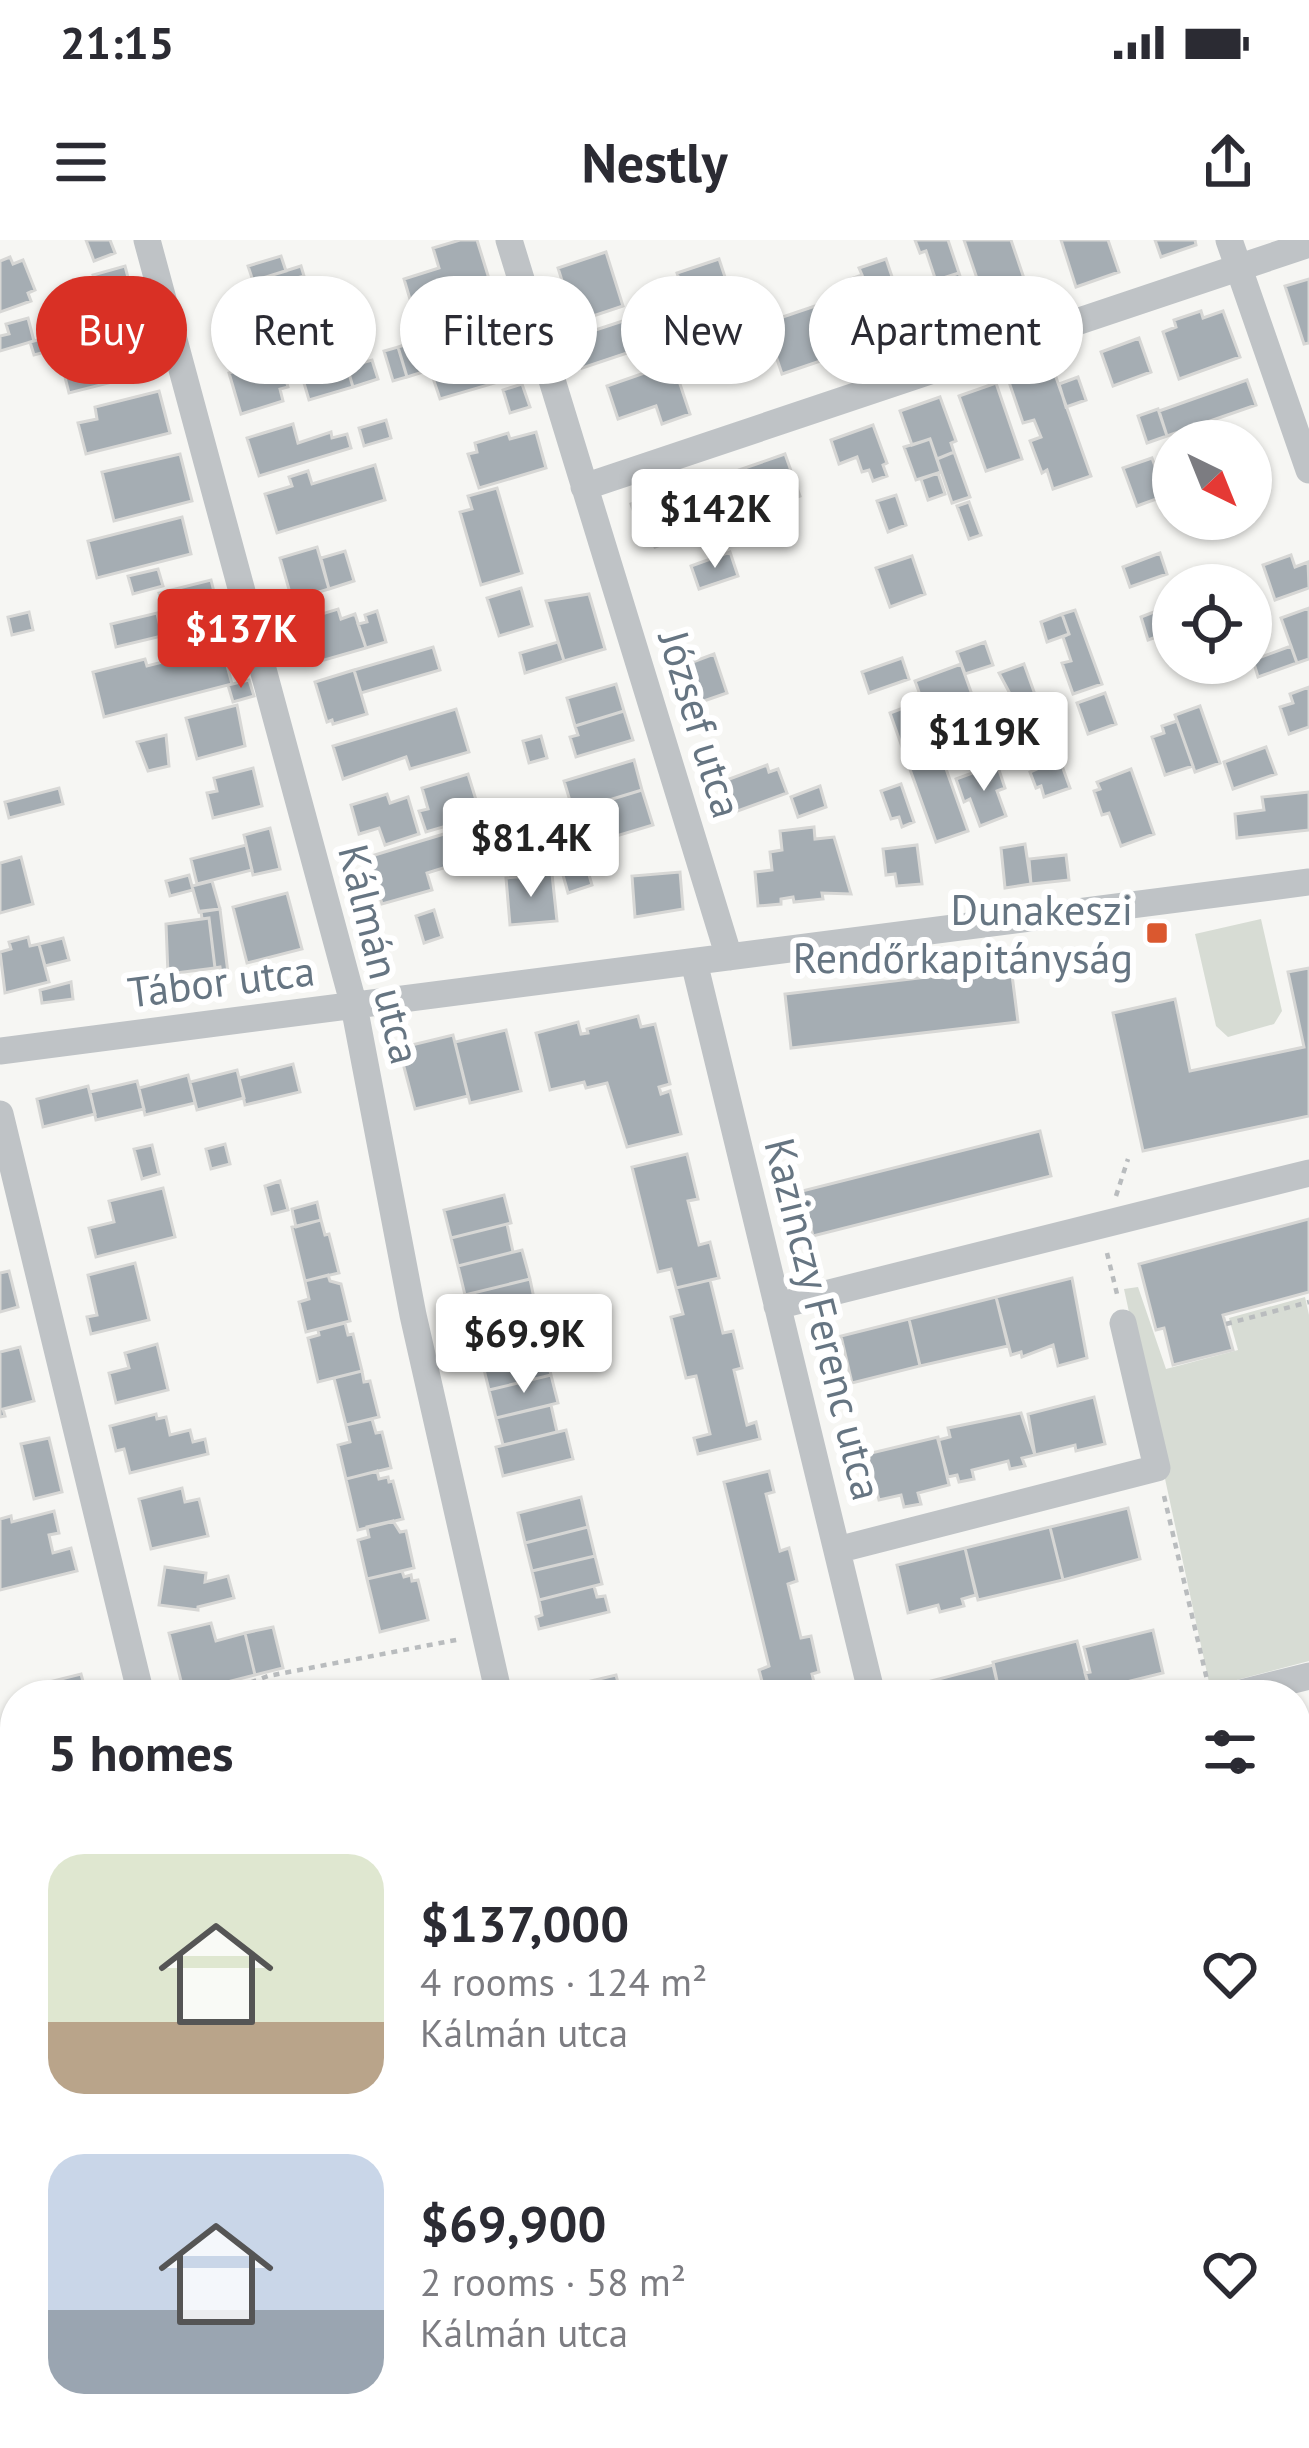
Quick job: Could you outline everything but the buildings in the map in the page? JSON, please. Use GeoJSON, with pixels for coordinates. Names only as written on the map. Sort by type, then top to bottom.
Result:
{"type":"FeatureCollection","features":[{"type":"Feature","properties":{"kind":"street","name":"Kálmán utca"},"geometry":{"type":"LineString","coordinates":[[147,240],[354,1006],[412,1315],[495,1680]]}},
{"type":"Feature","properties":{"kind":"street","name":"József utca"},"geometry":{"type":"LineString","coordinates":[[508,240],[729,957]]}},
{"type":"Feature","properties":{"kind":"street"},"geometry":{"type":"LineString","coordinates":[[1228,240],[1309,470]]}},
{"type":"Feature","properties":{"kind":"street"},"geometry":{"type":"LineString","coordinates":[[584,487],[1309,244]]}},
{"type":"Feature","properties":{"kind":"street","name":"Tábor utca"},"geometry":{"type":"LineString","coordinates":[[0,1052],[1309,882]]}},
{"type":"Feature","properties":{"kind":"street","name":"Kazinczy Ferenc utca"},"geometry":{"type":"LineString","coordinates":[[694,962],[868,1680]]}},
{"type":"Feature","properties":{"kind":"street"},"geometry":{"type":"LineString","coordinates":[[0,1114],[137,1680]]}},
{"type":"Feature","properties":{"kind":"street"},"geometry":{"type":"LineString","coordinates":[[777,1306],[1309,1173]]}},
{"type":"Feature","properties":{"kind":"street"},"geometry":{"type":"LineString","coordinates":[[837,1550],[1157,1468],[1123,1323]]}},
{"type":"Feature","properties":{"kind":"path"},"geometry":{"type":"LineString","coordinates":[[1100,1224],[1123,1323]]}},
{"type":"Feature","properties":{"kind":"path"},"geometry":{"type":"LineString","coordinates":[[1226,1324],[1309,1302]]}},
{"type":"Feature","properties":{"kind":"path"},"geometry":{"type":"LineString","coordinates":[[1157,1468],[1206,1680]]}},
{"type":"Feature","properties":{"kind":"path"},"geometry":{"type":"LineString","coordinates":[[257,1680],[484,1634]]}},
{"type":"Feature","properties":{"kind":"shaded area"},"geometry":{"type":"Polygon","coordinates":[[[1261,919],[1282,1011],[1274,1024],[1228,1037],[1216,1026],[1195,934],[1261,919]]]}},
{"type":"Feature","properties":{"kind":"shaded area"},"geometry":{"type":"Polygon","coordinates":[[[1138,1287],[1166,1369],[1238,1350],[1229,1318],[1305,1297],[1309,1315],[1309,1661],[1237,1680],[1208,1680],[1124,1289],[1138,1287]]]}},
{"type":"Feature","properties":{"kind":"place","name":"Dunakeszi Rendőrkapitányság"},"geometry":{"type":"Point","coordinates":[1157,933]}}]}
